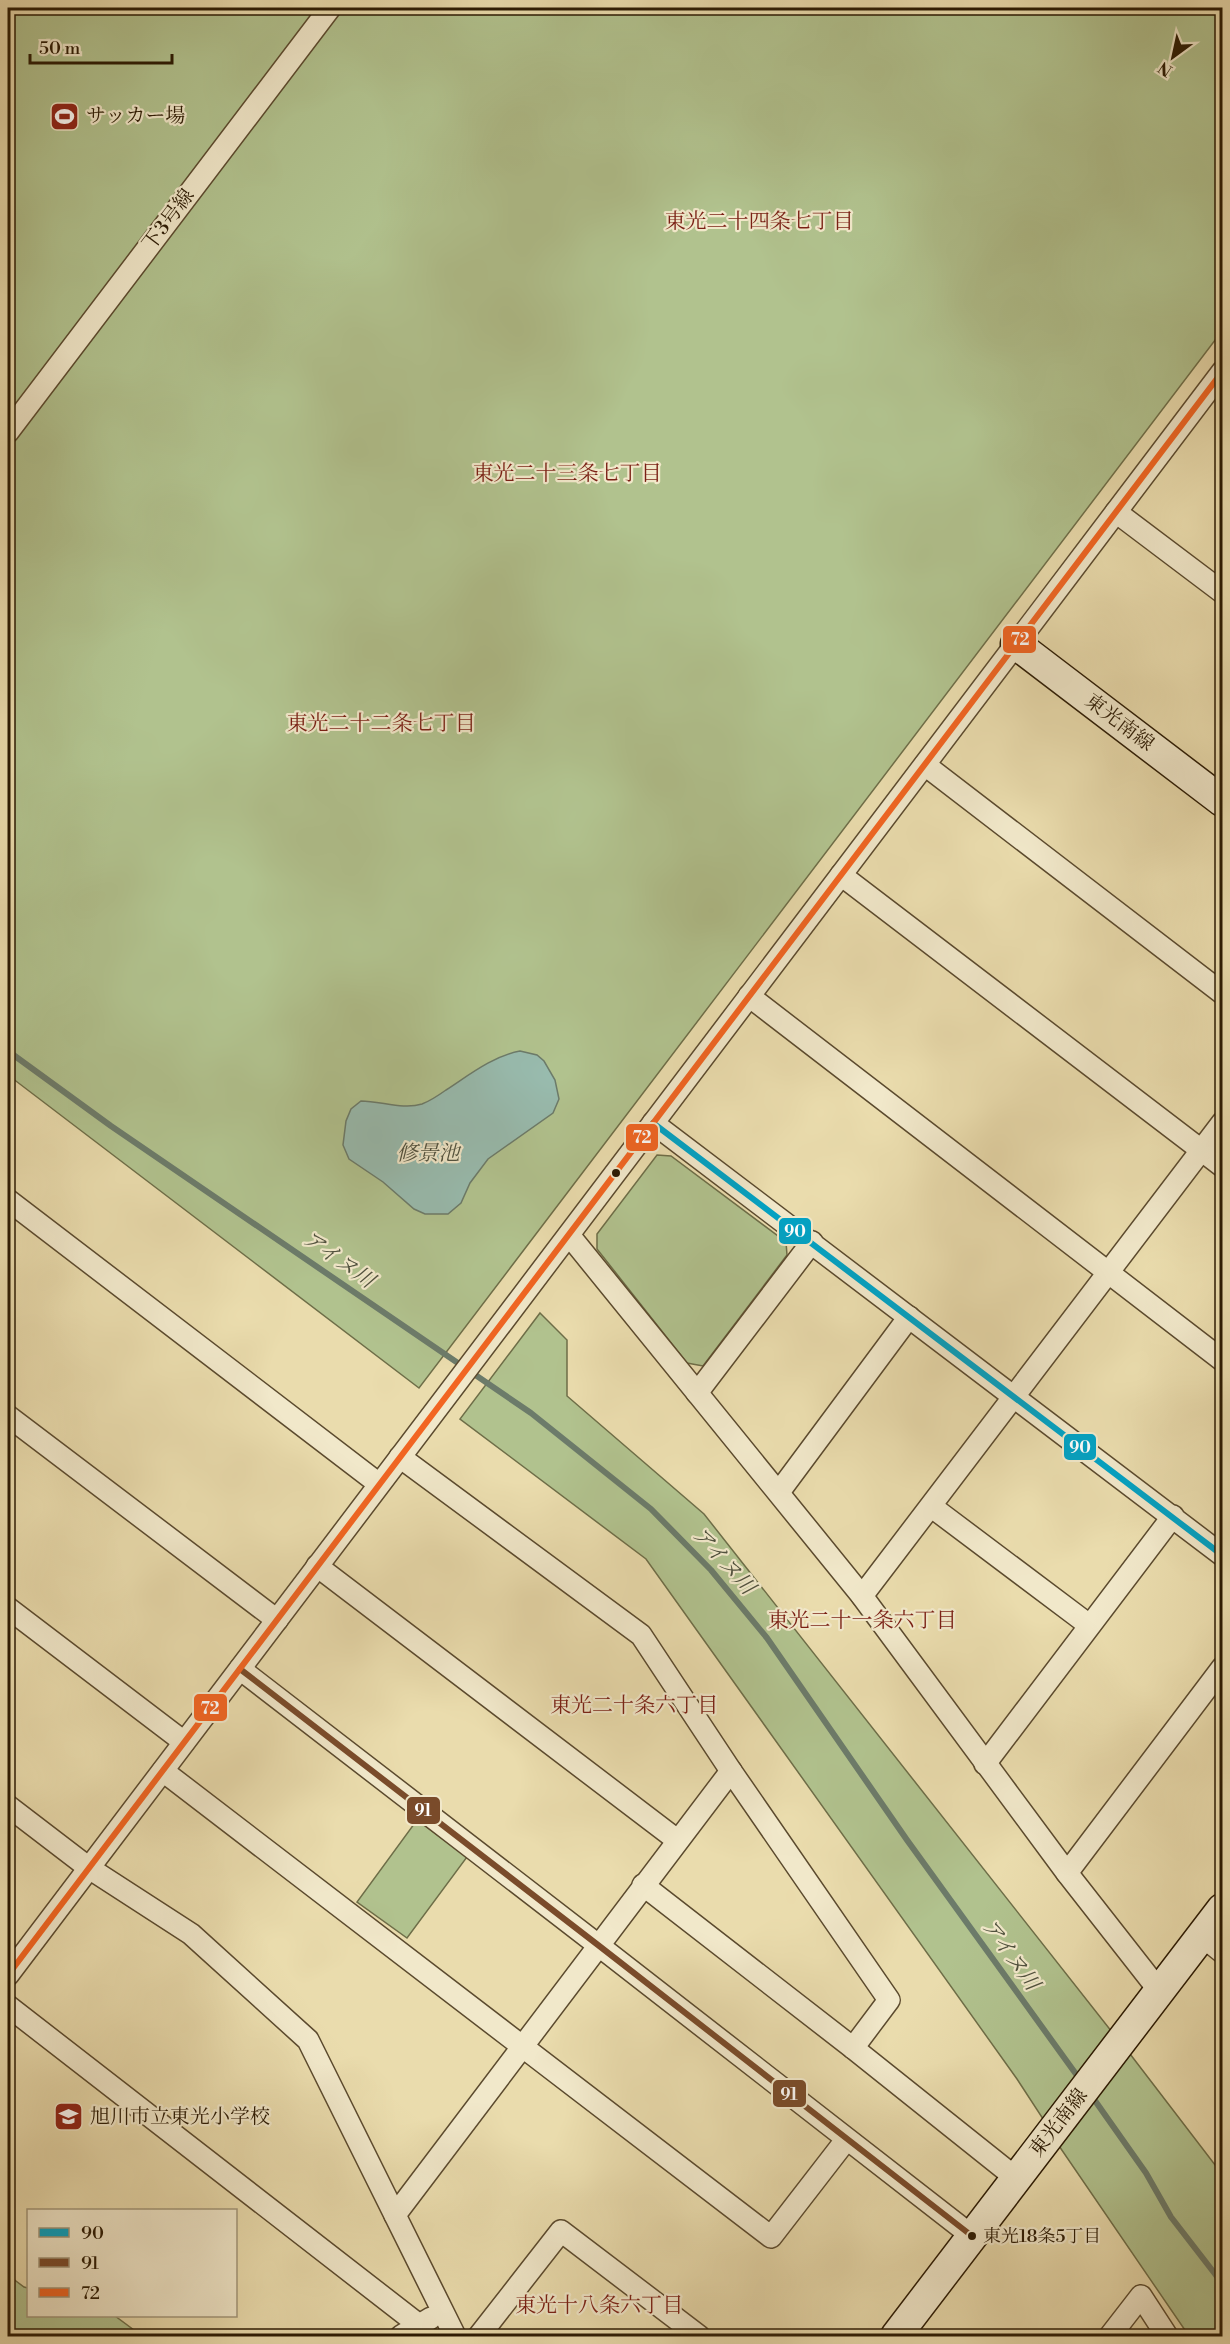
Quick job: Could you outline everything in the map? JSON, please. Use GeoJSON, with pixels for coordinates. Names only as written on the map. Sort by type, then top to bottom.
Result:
{"type":"FeatureCollection","features":[{"type":"Feature","properties":{"kind":"street","name":"下3号線"},"geometry":{"type":"LineString","coordinates":[[8,432],[330,8]]}},
{"type":"Feature","properties":{"kind":"street"},"geometry":{"type":"LineString","coordinates":[[8,1975],[1116,512],[1219,385]]}},
{"type":"Feature","properties":{"kind":"street"},"geometry":{"type":"LineString","coordinates":[[1116,512],[1222,592]]}},
{"type":"Feature","properties":{"kind":"street","name":"東光南線"},"geometry":{"type":"LineString","coordinates":[[1016,644],[1222,801]]}},
{"type":"Feature","properties":{"kind":"street"},"geometry":{"type":"LineString","coordinates":[[925,765],[1222,993]]}},
{"type":"Feature","properties":{"kind":"street"},"geometry":{"type":"LineString","coordinates":[[841,875],[1222,1166]]}},
{"type":"Feature","properties":{"kind":"street"},"geometry":{"type":"LineString","coordinates":[[749,996],[1222,1360]]}},
{"type":"Feature","properties":{"kind":"street"},"geometry":{"type":"LineString","coordinates":[[653,1123],[1222,1555]]}},
{"type":"Feature","properties":{"kind":"street"},"geometry":{"type":"LineString","coordinates":[[862,1596],[932,1507],[1222,1123]]}},
{"type":"Feature","properties":{"kind":"street"},"geometry":{"type":"LineString","coordinates":[[8,1200],[379,1484]]}},
{"type":"Feature","properties":{"kind":"street"},"geometry":{"type":"LineString","coordinates":[[569,1235],[862,1596],[1066,1873],[1161,1993]]}},
{"type":"Feature","properties":{"kind":"street"},"geometry":{"type":"LineString","coordinates":[[697,1393],[812,1242]]}},
{"type":"Feature","properties":{"kind":"street"},"geometry":{"type":"LineString","coordinates":[[779,1492],[909,1317]]}},
{"type":"Feature","properties":{"kind":"street"},"geometry":{"type":"LineString","coordinates":[[8,1416],[277,1620]]}},
{"type":"Feature","properties":{"kind":"street"},"geometry":{"type":"LineString","coordinates":[[400,1457],[641,1635],[888,2001],[854,2048]]}},
{"type":"Feature","properties":{"kind":"street"},"geometry":{"type":"LineString","coordinates":[[932,1507],[1089,1625]]}},
{"type":"Feature","properties":{"kind":"street"},"geometry":{"type":"LineString","coordinates":[[985,1764],[1173,1516]]}},
{"type":"Feature","properties":{"kind":"street"},"geometry":{"type":"LineString","coordinates":[[317,1566],[677,1840]]}},
{"type":"Feature","properties":{"kind":"street"},"geometry":{"type":"LineString","coordinates":[[8,1608],[184,1742]]}},
{"type":"Feature","properties":{"kind":"street"},"geometry":{"type":"LineString","coordinates":[[1066,1873],[1222,1668]]}},
{"type":"Feature","properties":{"kind":"street"},"geometry":{"type":"LineString","coordinates":[[240,1669],[972,2236]]}},
{"type":"Feature","properties":{"kind":"street"},"geometry":{"type":"LineString","coordinates":[[163,1771],[771,2237],[846,2140]]}},
{"type":"Feature","properties":{"kind":"street"},"geometry":{"type":"LineString","coordinates":[[395,2215],[731,1771]]}},
{"type":"Feature","properties":{"kind":"street"},"geometry":{"type":"LineString","coordinates":[[8,1806],[89,1868],[191,1934],[308,2040],[455,2337]]}},
{"type":"Feature","properties":{"kind":"street"},"geometry":{"type":"LineString","coordinates":[[643,1885],[854,2048],[1016,2178]]}},
{"type":"Feature","properties":{"kind":"street","name":"東光南線"},"geometry":{"type":"LineString","coordinates":[[896,2337],[1016,2178],[1161,1993],[1212,1944],[1222,1909]]}},
{"type":"Feature","properties":{"kind":"street"},"geometry":{"type":"LineString","coordinates":[[8,2006],[419,2325]]}},
{"type":"Feature","properties":{"kind":"street"},"geometry":{"type":"LineString","coordinates":[[478,2337],[561,2231],[677,2330],[699,2337]]}},
{"type":"Feature","properties":{"kind":"street"},"geometry":{"type":"LineString","coordinates":[[1110,2337],[1141,2296],[1167,2337]]}},
{"type":"Feature","properties":{"kind":"street"},"geometry":{"type":"LineString","coordinates":[[400,2337],[442,2312]]}},
{"type":"Feature","properties":{"kind":"green space"},"geometry":{"type":"Polygon","coordinates":[[[8,8],[1222,8],[1222,331],[419,1388],[8,1075],[8,8]]]}},
{"type":"Feature","properties":{"kind":"green space"},"geometry":{"type":"Polygon","coordinates":[[[657,1155],[671,1156],[786,1242],[787,1255],[703,1366],[687,1363],[597,1249],[597,1234],[657,1155]]]}},
{"type":"Feature","properties":{"kind":"green space"},"geometry":{"type":"Polygon","coordinates":[[[540,1313],[567,1340],[567,1396],[704,1514],[1112,2032],[1045,2122],[1017,2079],[646,1559],[460,1419],[540,1313]]]}},
{"type":"Feature","properties":{"kind":"green space"},"geometry":{"type":"Polygon","coordinates":[[[417,1820],[467,1857],[407,1938],[357,1902],[417,1820]]]}},
{"type":"Feature","properties":{"kind":"green space"},"geometry":{"type":"Polygon","coordinates":[[[1127,2050],[1222,2174],[1222,2336],[1189,2336],[1057,2143],[1127,2050]]]}},
{"type":"Feature","properties":{"kind":"green space"},"geometry":{"type":"Polygon","coordinates":[[[8,2275],[27,2288],[27,2317],[116,2317],[142,2336],[8,2336],[8,2275]]]}},
{"type":"Feature","properties":{"kind":"water","name":"修景池"},"geometry":{"type":"Polygon","coordinates":[[[520,1051],[537,1055],[544,1061],[555,1080],[559,1099],[553,1113],[488,1159],[470,1183],[461,1203],[448,1214],[425,1214],[414,1209],[383,1182],[349,1159],[343,1145],[346,1121],[351,1109],[361,1101],[400,1106],[422,1104],[472,1072],[500,1057],[520,1051]]]}},
{"type":"Feature","properties":{"kind":"waterway","name":"アイヌ川"},"geometry":{"type":"LineString","coordinates":[[8,1051],[111,1126],[531,1413],[651,1509],[711,1570],[767,1638],[907,1840],[1081,2081]]}},
{"type":"Feature","properties":{"kind":"waterway","name":"アイヌ川"},"geometry":{"type":"LineString","coordinates":[[1091,2095],[1146,2173],[1171,2217],[1222,2283]]}},
{"type":"Feature","properties":{"kind":"transit line","name":"72"},"geometry":{"type":"LineString","coordinates":[[8,1975],[1222,372]]}},
{"type":"Feature","properties":{"kind":"transit line","name":"90"},"geometry":{"type":"LineString","coordinates":[[653,1123],[1222,1555]]}},
{"type":"Feature","properties":{"kind":"transit line","name":"91"},"geometry":{"type":"LineString","coordinates":[[240,1669],[972,2236]]}},
{"type":"Feature","properties":{"kind":"place","name":"サッカー場"},"geometry":{"type":"Point","coordinates":[65,116]}},
{"type":"Feature","properties":{"kind":"place","name":"旭川市立東光小学校"},"geometry":{"type":"Point","coordinates":[69,2117]}},
{"type":"Feature","properties":{"kind":"place","name":"東光18条5丁目"},"geometry":{"type":"Point","coordinates":[972,2236]}},
{"type":"Feature","properties":{"kind":"district","name":"東光二十四条七丁目"},"geometry":{"type":"Point","coordinates":[759,222]}},
{"type":"Feature","properties":{"kind":"district","name":"東光二十三条七丁目"},"geometry":{"type":"Point","coordinates":[567,474]}},
{"type":"Feature","properties":{"kind":"district","name":"東光二十二条七丁目"},"geometry":{"type":"Point","coordinates":[381,724]}},
{"type":"Feature","properties":{"kind":"district","name":"東光二十一条六丁目"},"geometry":{"type":"Point","coordinates":[862,1621]}},
{"type":"Feature","properties":{"kind":"district","name":"東光二十条六丁目"},"geometry":{"type":"Point","coordinates":[634,1706]}},
{"type":"Feature","properties":{"kind":"district","name":"東光十八条六丁目"},"geometry":{"type":"Point","coordinates":[599,2306]}}]}
